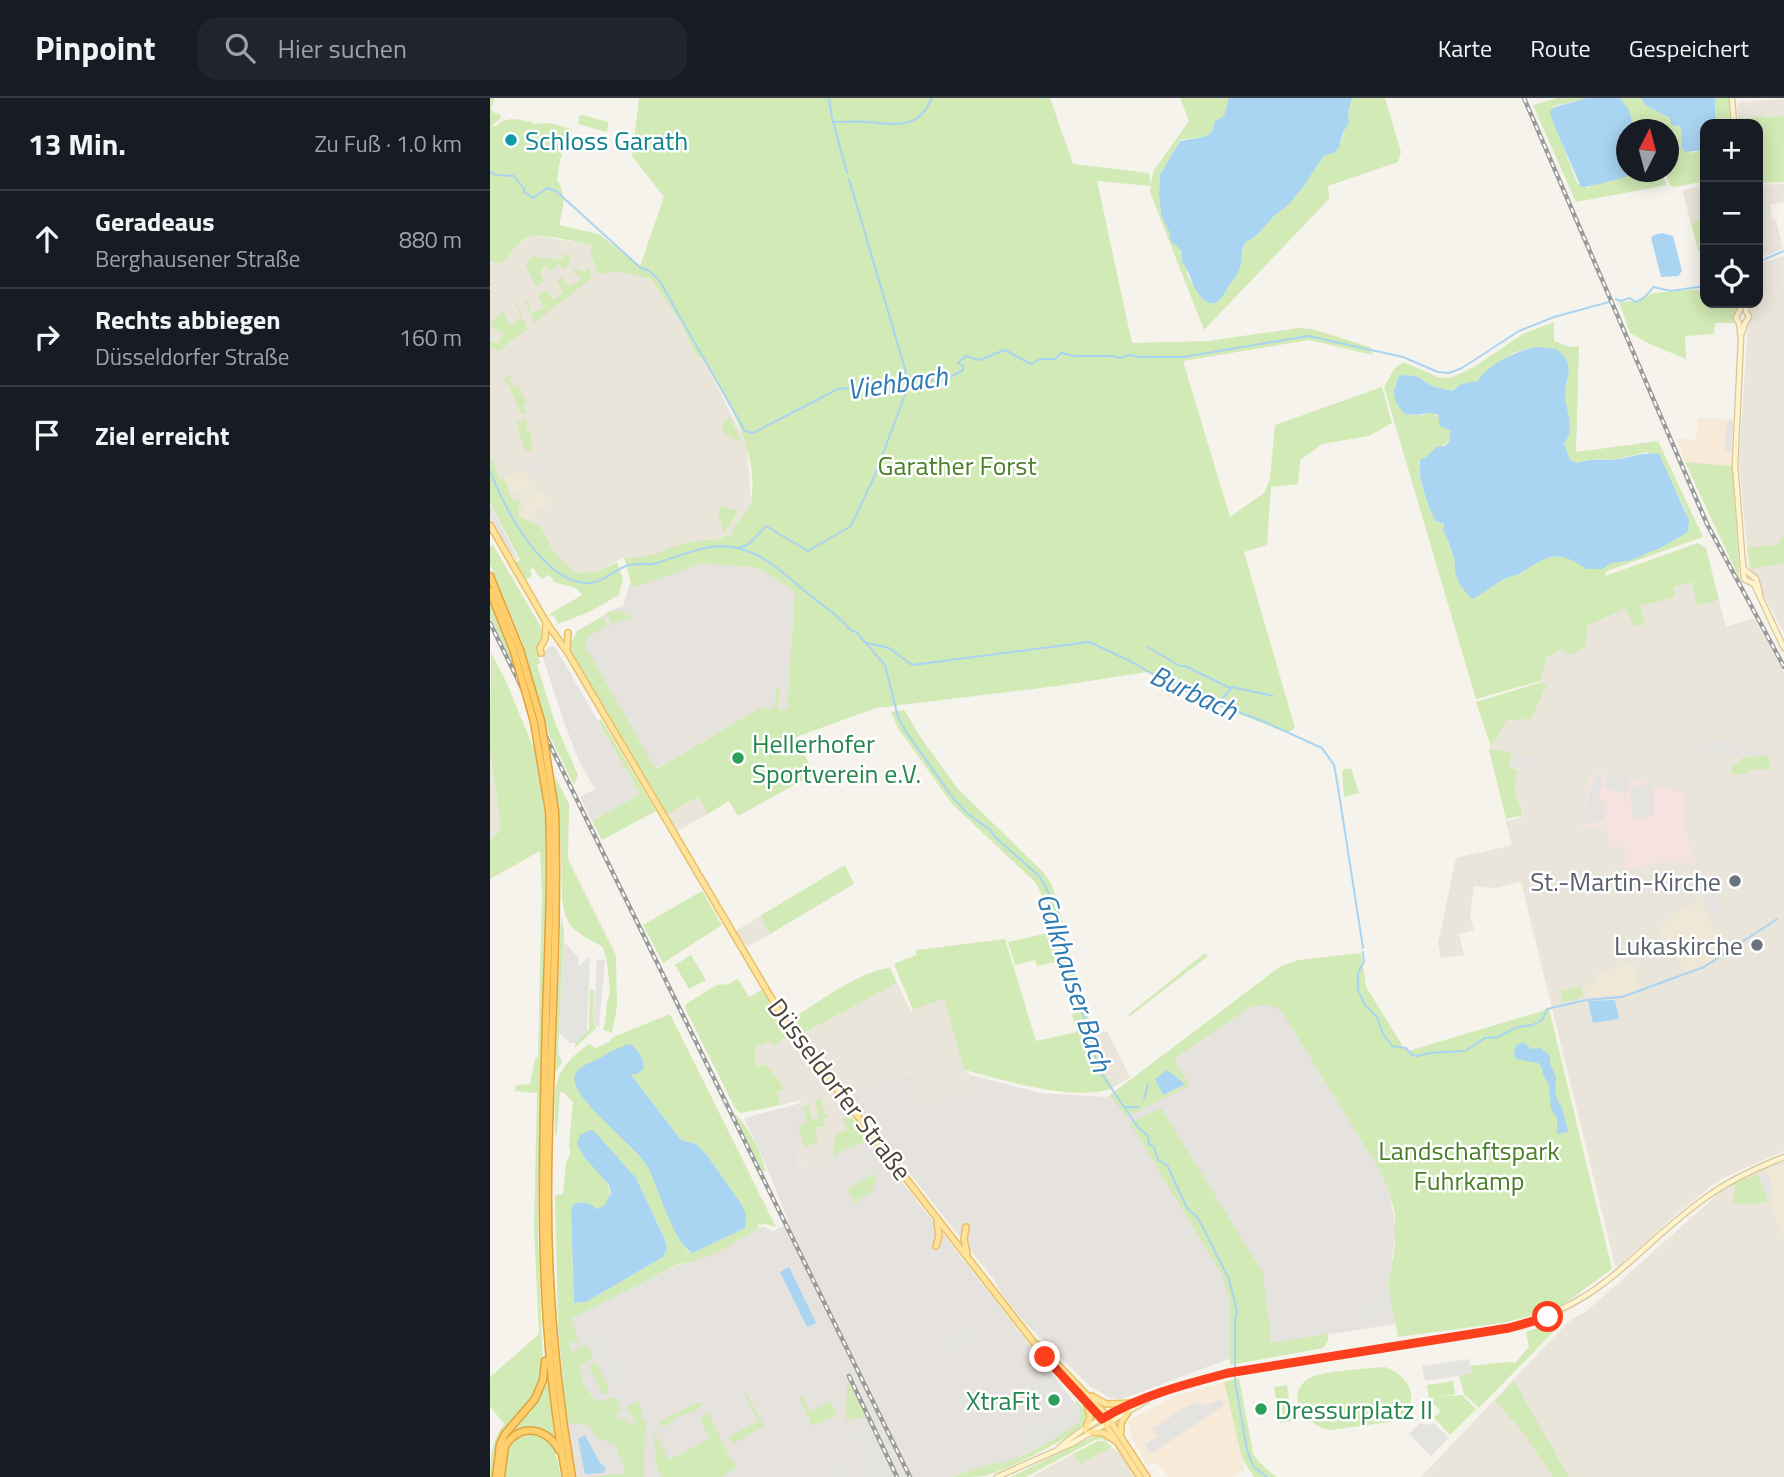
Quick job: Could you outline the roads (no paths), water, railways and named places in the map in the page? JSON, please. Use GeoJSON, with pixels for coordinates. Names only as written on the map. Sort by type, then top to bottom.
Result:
{"type":"FeatureCollection","features":[{"type":"Feature","properties":{"kind":"highway"},"geometry":{"type":"LineString","coordinates":[[490,576],[517,651],[552,811],[557,890],[548,1183],[550,1266],[558,1381],[572,1477]]}},
{"type":"Feature","properties":{"kind":"highway"},"geometry":{"type":"LineString","coordinates":[[490,591],[517,651]]}},
{"type":"Feature","properties":{"kind":"highway"},"geometry":{"type":"LineString","coordinates":[[552,811],[542,1268],[551,1382],[566,1477]]}},
{"type":"Feature","properties":{"kind":"highway"},"geometry":{"type":"LineString","coordinates":[[496,1477],[499,1444],[530,1408],[540,1389],[545,1370],[547,1335]]}},
{"type":"Feature","properties":{"kind":"highway"},"geometry":{"type":"LineString","coordinates":[[501,1477],[505,1446],[520,1432],[530,1430],[545,1434],[554,1442],[562,1457]]}},
{"type":"Feature","properties":{"kind":"main road"},"geometry":{"type":"LineString","coordinates":[[1732,98],[1734,119]]}},
{"type":"Feature","properties":{"kind":"main road"},"geometry":{"type":"LineString","coordinates":[[1742,323],[1749,317],[1744,311],[1736,315],[1742,323],[1735,465],[1744,579],[1752,582],[1784,648]]}},
{"type":"Feature","properties":{"kind":"main road","name":"Düsseldorfer Straße"},"geometry":{"type":"LineString","coordinates":[[492,532],[545,622],[568,653],[787,1024],[1045,1357],[1123,1438],[1147,1477]]}},
{"type":"Feature","properties":{"kind":"main road"},"geometry":{"type":"LineString","coordinates":[[1744,569],[1758,582],[1761,601]]}},
{"type":"Feature","properties":{"kind":"main road"},"geometry":{"type":"LineString","coordinates":[[545,622],[545,639]]}},
{"type":"Feature","properties":{"kind":"main road"},"geometry":{"type":"LineString","coordinates":[[541,653],[540,648],[545,639],[554,633]]}},
{"type":"Feature","properties":{"kind":"main road"},"geometry":{"type":"LineString","coordinates":[[568,633],[568,653]]}},
{"type":"Feature","properties":{"kind":"main road"},"geometry":{"type":"LineString","coordinates":[[997,1477],[1059,1448],[1135,1403],[1228,1373],[1531,1323],[1564,1310],[1602,1287],[1706,1197],[1744,1174],[1784,1157]]}},
{"type":"Feature","properties":{"kind":"main road"},"geometry":{"type":"LineString","coordinates":[[936,1247],[939,1236],[937,1218]]}},
{"type":"Feature","properties":{"kind":"main road"},"geometry":{"type":"LineString","coordinates":[[966,1227],[964,1239],[967,1256]]}},
{"type":"Feature","properties":{"kind":"main road","name":"Düsseldorfer Straße"},"geometry":{"type":"LineString","coordinates":[[1032,1338],[1083,1390],[1106,1420],[1140,1477]]}},
{"type":"Feature","properties":{"kind":"main road"},"geometry":{"type":"LineString","coordinates":[[1083,1390],[1106,1404],[1135,1403]]}},
{"type":"Feature","properties":{"kind":"main road"},"geometry":{"type":"LineString","coordinates":[[1106,1420],[1128,1412],[1156,1396]]}},
{"type":"Feature","properties":{"kind":"main road"},"geometry":{"type":"LineString","coordinates":[[1086,1402],[1090,1417],[1088,1431]]}},
{"type":"Feature","properties":{"kind":"main road"},"geometry":{"type":"LineString","coordinates":[[1123,1438],[1121,1423],[1128,1412]]}},
{"type":"Feature","properties":{"kind":"main road"},"geometry":{"type":"LineString","coordinates":[[1088,1431],[1107,1434],[1122,1448]]}},
{"type":"Feature","properties":{"kind":"water"},"geometry":{"type":"Polygon","coordinates":[[[1229,98],[1352,98],[1348,113],[1349,123],[1339,147],[1334,153],[1323,157],[1287,206],[1246,242],[1238,273],[1216,303],[1208,303],[1196,290],[1182,262],[1182,251],[1169,239],[1171,235],[1161,215],[1160,175],[1180,141],[1204,137],[1212,132],[1215,121],[1224,116],[1229,98]]]}},
{"type":"Feature","properties":{"kind":"water"},"geometry":{"type":"Polygon","coordinates":[[[1587,98],[1620,98],[1629,110],[1631,119],[1616,119],[1616,179],[1581,187],[1552,120],[1550,111],[1555,107],[1587,98]]]}},
{"type":"Feature","properties":{"kind":"water"},"geometry":{"type":"Polygon","coordinates":[[[1641,98],[1715,98],[1715,119],[1700,119],[1700,150],[1685,152],[1682,148],[1679,119],[1670,119],[1645,105],[1641,98]]]}},
{"type":"Feature","properties":{"kind":"water"},"geometry":{"type":"Polygon","coordinates":[[[1662,233],[1673,236],[1682,271],[1678,276],[1661,277],[1651,238],[1662,233]]]}},
{"type":"Feature","properties":{"kind":"water"},"geometry":{"type":"Polygon","coordinates":[[[1537,347],[1556,349],[1568,365],[1565,394],[1570,431],[1564,443],[1570,460],[1577,463],[1659,454],[1689,520],[1688,532],[1662,547],[1629,561],[1611,563],[1603,569],[1586,569],[1562,557],[1548,558],[1504,579],[1472,599],[1456,576],[1455,560],[1443,531],[1444,524],[1436,521],[1433,515],[1423,490],[1420,472],[1421,459],[1437,447],[1445,446],[1450,441],[1451,431],[1440,426],[1438,415],[1405,414],[1395,400],[1395,386],[1400,375],[1416,376],[1432,386],[1452,391],[1461,384],[1478,381],[1504,359],[1537,347]]]}},
{"type":"Feature","properties":{"kind":"water"},"geometry":{"type":"Polygon","coordinates":[[[1615,1000],[1619,1019],[1593,1023],[1588,1001],[1615,1000]]]}},
{"type":"Feature","properties":{"kind":"water"},"geometry":{"type":"Polygon","coordinates":[[[1522,1042],[1532,1049],[1541,1048],[1550,1056],[1550,1064],[1556,1077],[1555,1094],[1568,1132],[1557,1134],[1557,1118],[1551,1109],[1549,1085],[1542,1067],[1538,1063],[1516,1059],[1516,1046],[1522,1042]]]}},
{"type":"Feature","properties":{"kind":"water"},"geometry":{"type":"Polygon","coordinates":[[[630,1044],[640,1055],[644,1069],[632,1076],[681,1140],[696,1144],[706,1154],[742,1205],[746,1215],[745,1228],[693,1253],[680,1240],[643,1160],[592,1109],[575,1084],[576,1072],[581,1068],[630,1044]]]}},
{"type":"Feature","properties":{"kind":"water"},"geometry":{"type":"Polygon","coordinates":[[[1167,1070],[1185,1084],[1163,1095],[1155,1079],[1167,1070]]]}},
{"type":"Feature","properties":{"kind":"water"},"geometry":{"type":"Polygon","coordinates":[[[594,1131],[636,1178],[667,1249],[663,1257],[586,1302],[574,1303],[571,1209],[574,1204],[580,1203],[589,1204],[596,1209],[604,1206],[611,1193],[609,1185],[585,1158],[577,1144],[580,1135],[594,1131]]]}},
{"type":"Feature","properties":{"kind":"water"},"geometry":{"type":"Polygon","coordinates":[[[789,1267],[816,1323],[807,1327],[780,1272],[789,1267]]]}},
{"type":"Feature","properties":{"kind":"water"},"geometry":{"type":"Polygon","coordinates":[[[585,1435],[600,1463],[606,1468],[603,1473],[585,1474],[578,1439],[585,1435]]]}},
{"type":"Feature","properties":{"kind":"waterway"},"geometry":{"type":"LineString","coordinates":[[829,98],[847,173]]}},
{"type":"Feature","properties":{"kind":"waterway"},"geometry":{"type":"LineString","coordinates":[[834,122],[905,123],[920,116],[932,98]]}},
{"type":"Feature","properties":{"kind":"waterway","name":"Viehbach"},"geometry":{"type":"LineString","coordinates":[[490,172],[514,176],[524,192],[533,198],[547,188],[556,191],[642,269],[648,270],[659,280],[745,431],[753,433],[838,389],[896,384],[915,375],[940,381],[963,370],[963,366],[958,363],[966,356],[979,360],[1005,350],[1031,364],[1040,359],[1055,359],[1061,353],[1121,358],[1129,355],[1184,357],[1308,336],[1403,357],[1438,372],[1449,373],[1462,368],[1519,331],[1554,317],[1609,302]]}},
{"type":"Feature","properties":{"kind":"waterway"},"geometry":{"type":"LineString","coordinates":[[849,179],[908,379]]}},
{"type":"Feature","properties":{"kind":"waterway","name":"Viehbach"},"geometry":{"type":"LineString","coordinates":[[1763,260],[1784,251]]}},
{"type":"Feature","properties":{"kind":"waterway","name":"Viehbach"},"geometry":{"type":"LineString","coordinates":[[1616,299],[1620,301],[1630,298],[1635,302],[1646,296],[1653,287],[1671,291],[1700,287]]}},
{"type":"Feature","properties":{"kind":"waterway"},"geometry":{"type":"LineString","coordinates":[[738,548],[749,544],[766,526],[808,551],[851,526],[874,477],[911,379]]}},
{"type":"Feature","properties":{"kind":"waterway","name":"Galkhauser Bach"},"geometry":{"type":"LineString","coordinates":[[490,471],[505,504],[527,540],[540,557],[570,579],[592,583],[630,565],[653,564],[703,548],[738,548],[766,560],[780,570],[836,615],[849,629],[856,632],[885,665],[898,717],[953,798],[1040,877],[1048,892],[1099,1070],[1137,1126],[1148,1136],[1149,1144],[1154,1147],[1158,1160],[1167,1165],[1187,1208],[1198,1218],[1229,1279],[1237,1311],[1235,1381],[1247,1450],[1254,1467],[1267,1477]]}},
{"type":"Feature","properties":{"kind":"waterway","name":"Burbach"},"geometry":{"type":"LineString","coordinates":[[867,643],[889,648],[912,665],[1089,642],[1198,697],[1265,722],[1322,748],[1334,765],[1363,948]]}},
{"type":"Feature","properties":{"kind":"waterway"},"geometry":{"type":"LineString","coordinates":[[1148,647],[1180,666],[1230,688]]}},
{"type":"Feature","properties":{"kind":"waterway"},"geometry":{"type":"LineString","coordinates":[[1217,705],[1232,687],[1273,696]]}},
{"type":"Feature","properties":{"kind":"waterway","name":"Burbach"},"geometry":{"type":"LineString","coordinates":[[1363,952],[1364,962],[1358,973],[1358,990],[1365,1005],[1377,1017],[1383,1034],[1392,1046],[1406,1048],[1412,1055],[1417,1056],[1465,1051],[1485,1038],[1498,1037],[1517,1027],[1533,1025],[1542,1020],[1547,1009],[1586,1000],[1622,997],[1704,967],[1777,919]]}},
{"type":"Feature","properties":{"kind":"waterway"},"geometry":{"type":"LineString","coordinates":[[1144,1099],[1148,1084]]}},
{"type":"Feature","properties":{"kind":"waterway"},"geometry":{"type":"LineString","coordinates":[[1126,1107],[1139,1107]]}},
{"type":"Feature","properties":{"kind":"railway"},"geometry":{"type":"LineString","coordinates":[[1524,98],[1707,524],[1784,667]]}},
{"type":"Feature","properties":{"kind":"railway"},"geometry":{"type":"LineString","coordinates":[[490,623],[910,1477]]}},
{"type":"Feature","properties":{"kind":"railway"},"geometry":{"type":"LineString","coordinates":[[849,1376],[897,1477]]}},
{"type":"Feature","properties":{"kind":"place","name":"Schloss Garath"},"geometry":{"type":"Point","coordinates":[511,140]}},
{"type":"Feature","properties":{"kind":"place","name":"Hellerhofer Sportverein e.V."},"geometry":{"type":"Point","coordinates":[738,758]}},
{"type":"Feature","properties":{"kind":"place","name":"St.-Martin-Kirche"},"geometry":{"type":"Point","coordinates":[1735,881]}},
{"type":"Feature","properties":{"kind":"place","name":"Lukaskirche"},"geometry":{"type":"Point","coordinates":[1757,945]}},
{"type":"Feature","properties":{"kind":"place","name":"XtraFit"},"geometry":{"type":"Point","coordinates":[1054,1400]}},
{"type":"Feature","properties":{"kind":"place","name":"Dressurplatz II"},"geometry":{"type":"Point","coordinates":[1261,1409]}},
{"type":"Feature","properties":{"kind":"park label","name":"Garather Forst"},"geometry":{"type":"Point","coordinates":[957,465]}},
{"type":"Feature","properties":{"kind":"park label","name":"Landschaftspark Fuhrkamp"},"geometry":{"type":"Point","coordinates":[1469,1165]}}]}
